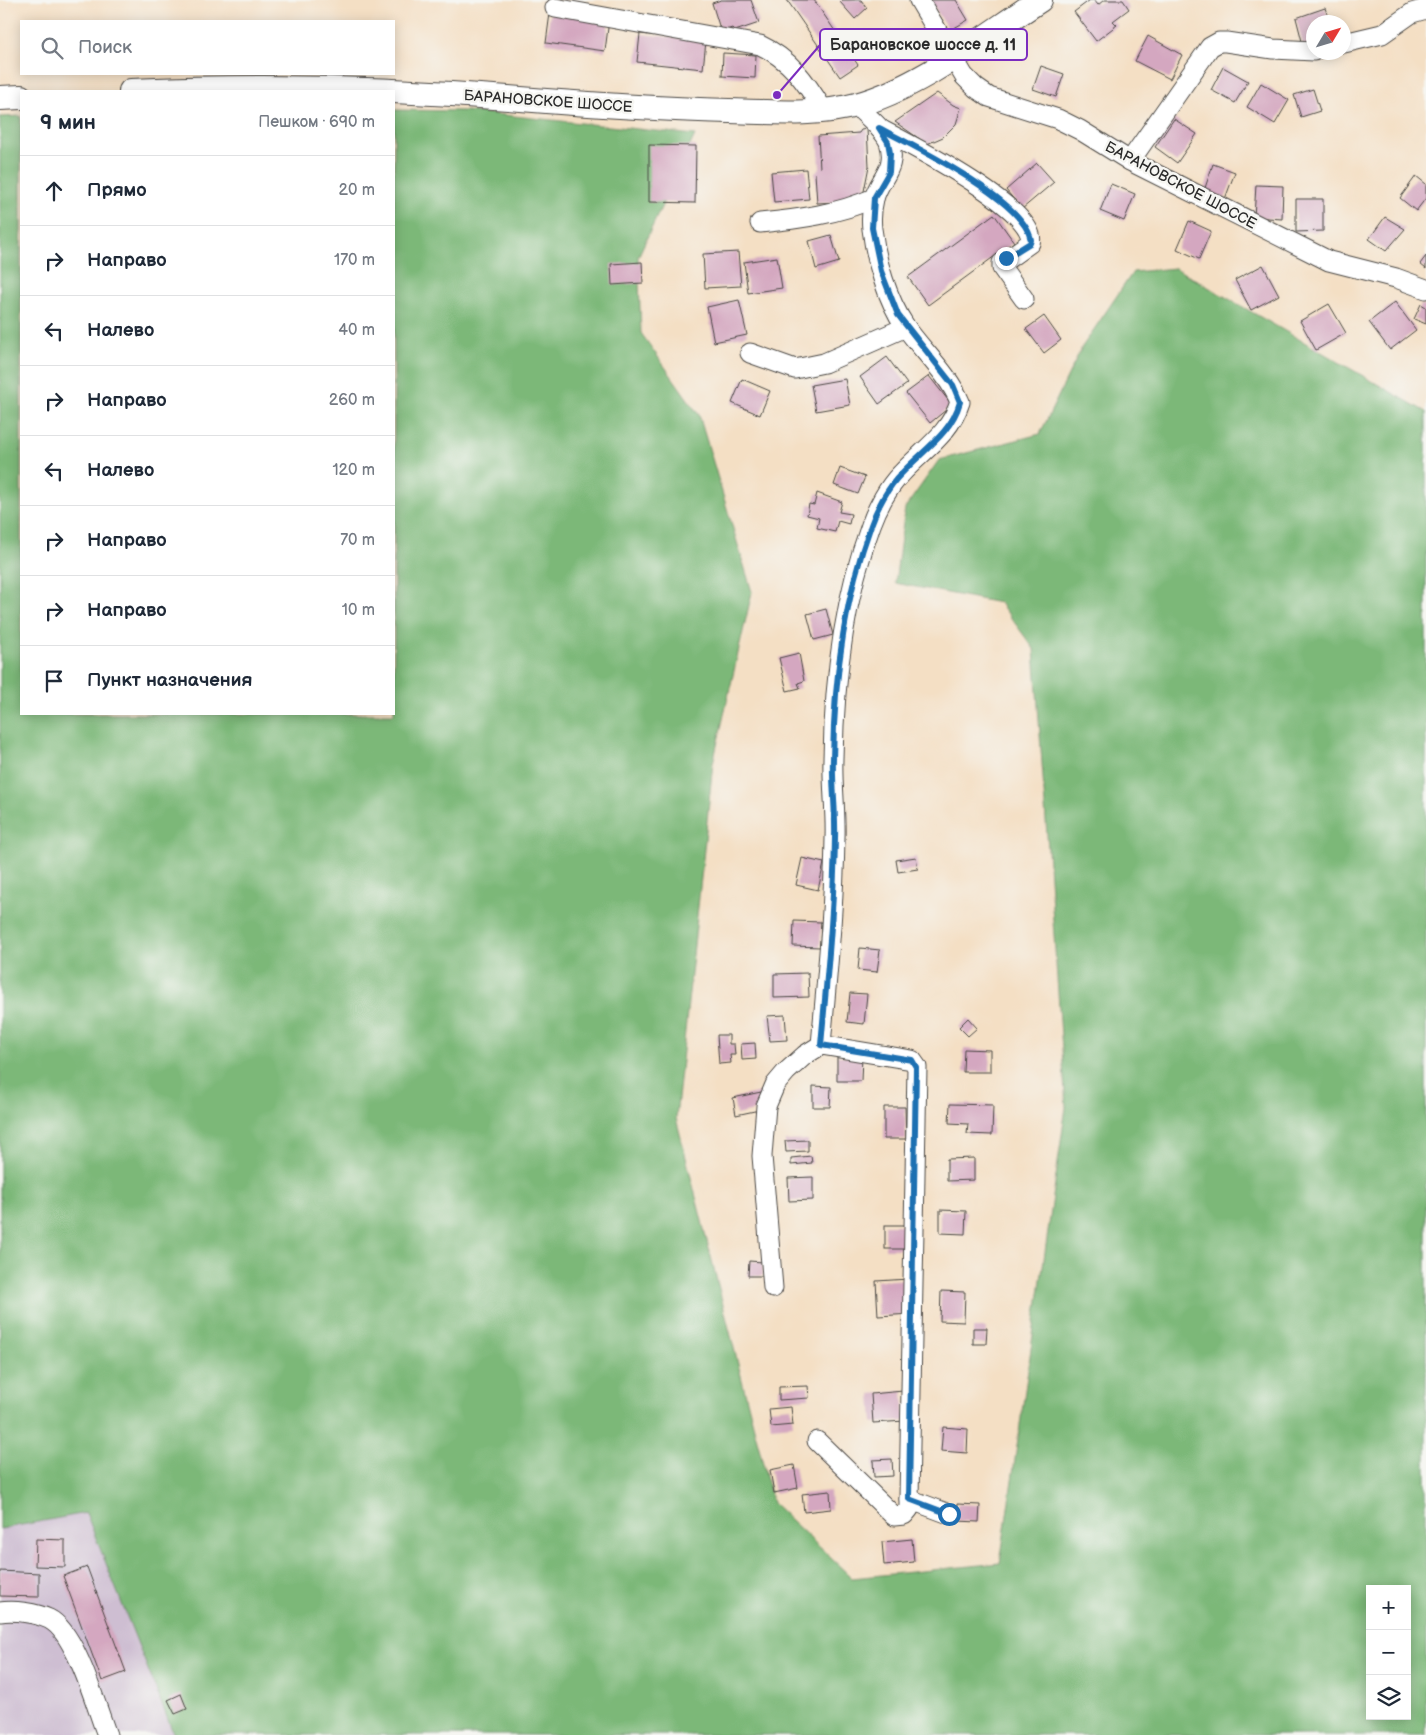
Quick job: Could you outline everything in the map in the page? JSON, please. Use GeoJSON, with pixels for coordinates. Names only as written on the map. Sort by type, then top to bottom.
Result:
{"type":"FeatureCollection","features":[{"type":"Feature","properties":{"kind":"main road","name":"БАРАНОВСКОЕ ШОССЕ"},"geometry":{"type":"LineString","coordinates":[[148,90],[182,88],[408,90],[631,108],[786,113],[823,110],[856,105],[914,82],[1040,0]]}},
{"type":"Feature","properties":{"kind":"main road"},"geometry":{"type":"LineString","coordinates":[[0,98],[20,97]]}},
{"type":"Feature","properties":{"kind":"street","name":"БАРАНОВСКОЕ ШОССЕ"},"geometry":{"type":"LineString","coordinates":[[919,0],[964,76],[989,97],[1058,119],[1080,130],[1130,161],[1329,260],[1396,278],[1426,289]]}},
{"type":"Feature","properties":{"kind":"street"},"geometry":{"type":"LineString","coordinates":[[555,8],[760,45],[778,53],[792,65],[810,87],[823,110]]}},
{"type":"Feature","properties":{"kind":"street"},"geometry":{"type":"LineString","coordinates":[[1351,41],[1382,34],[1412,13],[1426,10]]}},
{"type":"Feature","properties":{"kind":"street"},"geometry":{"type":"LineString","coordinates":[[1130,161],[1210,47],[1219,42],[1226,42],[1273,49],[1306,51]]}},
{"type":"Feature","properties":{"kind":"street"},"geometry":{"type":"LineString","coordinates":[[821,1045],[833,908],[835,836],[833,759],[838,685],[845,625],[856,574],[871,524],[883,500],[900,475],[946,432],[956,418],[960,402],[953,385],[898,315],[881,271],[872,228],[874,198],[889,172],[888,142],[879,128],[856,105]]}},
{"type":"Feature","properties":{"kind":"street"},"geometry":{"type":"LineString","coordinates":[[879,128],[946,164],[996,198],[1024,226],[1030,236],[1030,243],[1002,263],[1002,268],[1024,299]]}},
{"type":"Feature","properties":{"kind":"street"},"geometry":{"type":"LineString","coordinates":[[760,223],[797,220],[850,209],[874,198]]}},
{"type":"Feature","properties":{"kind":"street"},"geometry":{"type":"LineString","coordinates":[[750,353],[795,369],[824,363],[906,327]]}},
{"type":"Feature","properties":{"kind":"street"},"geometry":{"type":"LineString","coordinates":[[773,1288],[762,1156],[766,1106],[775,1085],[805,1055],[821,1045],[912,1060],[916,1067],[909,1509],[904,1515],[894,1516],[817,1442]]}},
{"type":"Feature","properties":{"kind":"street"},"geometry":{"type":"LineString","coordinates":[[909,1499],[949,1514]]}},
{"type":"Feature","properties":{"kind":"street"},"geometry":{"type":"LineString","coordinates":[[0,1612],[12,1611],[50,1620],[74,1646],[106,1735]]}},
{"type":"Feature","properties":{"kind":"shaded area"},"geometry":{"type":"Polygon","coordinates":[[[86,1513],[174,1735],[0,1735],[0,1529],[86,1513]]]}},
{"type":"Feature","properties":{"kind":"green space"},"geometry":{"type":"Polygon","coordinates":[[[395,110],[466,111],[695,135],[638,257],[641,333],[699,415],[752,592],[713,763],[676,1118],[773,1503],[852,1578],[1000,1563],[1066,1107],[1034,649],[1000,603],[895,583],[905,508],[939,460],[1040,434],[1082,347],[1133,272],[1175,268],[1426,412],[1426,1735],[174,1735],[86,1513],[0,1529],[0,117],[20,116],[20,715],[395,715],[395,110]]]}},
{"type":"Feature","properties":{"kind":"building"},"geometry":{"type":"Polygon","coordinates":[[[721,0],[751,0],[759,23],[735,31],[732,28],[721,32],[712,3],[721,0]]]}},
{"type":"Feature","properties":{"kind":"building"},"geometry":{"type":"Polygon","coordinates":[[[787,0],[814,0],[858,65],[840,77],[787,0]]]}},
{"type":"Feature","properties":{"kind":"building"},"geometry":{"type":"Polygon","coordinates":[[[843,0],[861,0],[867,8],[855,19],[840,2],[843,0]]]}},
{"type":"Feature","properties":{"kind":"building"},"geometry":{"type":"Polygon","coordinates":[[[930,0],[956,0],[968,20],[949,31],[930,0]]]}},
{"type":"Feature","properties":{"kind":"building"},"geometry":{"type":"Polygon","coordinates":[[[1090,0],[1094,0],[1098,5],[1104,0],[1123,0],[1129,9],[1113,21],[1117,25],[1096,41],[1074,12],[1090,0]]]}},
{"type":"Feature","properties":{"kind":"building"},"geometry":{"type":"Polygon","coordinates":[[[1325,8],[1328,15],[1306,15],[1306,45],[1303,45],[1296,18],[1325,8]]]}},
{"type":"Feature","properties":{"kind":"building"},"geometry":{"type":"Polygon","coordinates":[[[550,13],[609,20],[605,51],[546,43],[550,13]]]}},
{"type":"Feature","properties":{"kind":"building"},"geometry":{"type":"Polygon","coordinates":[[[640,34],[706,41],[703,69],[637,62],[640,34]]]}},
{"type":"Feature","properties":{"kind":"building"},"geometry":{"type":"Polygon","coordinates":[[[1148,36],[1182,55],[1170,79],[1135,61],[1148,36]]]}},
{"type":"Feature","properties":{"kind":"building"},"geometry":{"type":"Polygon","coordinates":[[[723,53],[756,55],[755,78],[722,76],[723,53]]]}},
{"type":"Feature","properties":{"kind":"building"},"geometry":{"type":"Polygon","coordinates":[[[1041,66],[1064,74],[1056,97],[1033,89],[1041,66]]]}},
{"type":"Feature","properties":{"kind":"building"},"geometry":{"type":"Polygon","coordinates":[[[1223,67],[1248,81],[1235,103],[1211,90],[1223,67]]]}},
{"type":"Feature","properties":{"kind":"building"},"geometry":{"type":"Polygon","coordinates":[[[1261,83],[1289,100],[1275,124],[1247,107],[1261,83]]]}},
{"type":"Feature","properties":{"kind":"building"},"geometry":{"type":"Polygon","coordinates":[[[1313,89],[1320,111],[1301,117],[1294,95],[1313,89]]]}},
{"type":"Feature","properties":{"kind":"building"},"geometry":{"type":"Polygon","coordinates":[[[937,93],[953,105],[961,108],[956,124],[943,137],[927,144],[895,122],[937,93]]]}},
{"type":"Feature","properties":{"kind":"building"},"geometry":{"type":"Polygon","coordinates":[[[1174,119],[1197,134],[1177,163],[1155,147],[1174,119]]]}},
{"type":"Feature","properties":{"kind":"building"},"geometry":{"type":"Polygon","coordinates":[[[867,129],[869,166],[862,201],[817,203],[815,173],[820,168],[818,136],[859,133],[861,130],[867,129]]]}},
{"type":"Feature","properties":{"kind":"building"},"geometry":{"type":"Polygon","coordinates":[[[649,145],[696,146],[695,203],[649,202],[649,145]]]}},
{"type":"Feature","properties":{"kind":"building"},"geometry":{"type":"Polygon","coordinates":[[[1037,163],[1054,182],[1022,209],[1006,190],[1037,163]]]}},
{"type":"Feature","properties":{"kind":"building"},"geometry":{"type":"Polygon","coordinates":[[[1213,164],[1235,172],[1225,199],[1204,191],[1213,164]]]}},
{"type":"Feature","properties":{"kind":"building"},"geometry":{"type":"Polygon","coordinates":[[[806,169],[809,199],[774,202],[771,172],[806,169]]]}},
{"type":"Feature","properties":{"kind":"building"},"geometry":{"type":"Polygon","coordinates":[[[1416,176],[1426,184],[1426,198],[1416,211],[1400,198],[1416,176]]]}},
{"type":"Feature","properties":{"kind":"building"},"geometry":{"type":"Polygon","coordinates":[[[1111,184],[1135,194],[1124,221],[1100,211],[1111,184]]]}},
{"type":"Feature","properties":{"kind":"building"},"geometry":{"type":"Polygon","coordinates":[[[1256,185],[1283,186],[1282,219],[1254,217],[1256,185]]]}},
{"type":"Feature","properties":{"kind":"building"},"geometry":{"type":"Polygon","coordinates":[[[1296,199],[1323,199],[1323,231],[1296,232],[1296,199]]]}},
{"type":"Feature","properties":{"kind":"building"},"geometry":{"type":"Polygon","coordinates":[[[994,214],[1014,242],[928,305],[908,277],[994,214]]]}},
{"type":"Feature","properties":{"kind":"building"},"geometry":{"type":"Polygon","coordinates":[[[1385,217],[1405,229],[1386,251],[1369,239],[1385,217]]]}},
{"type":"Feature","properties":{"kind":"building"},"geometry":{"type":"Polygon","coordinates":[[[1189,221],[1211,231],[1199,259],[1177,249],[1189,221]]]}},
{"type":"Feature","properties":{"kind":"building"},"geometry":{"type":"Polygon","coordinates":[[[831,235],[839,262],[816,269],[809,241],[831,235]]]}},
{"type":"Feature","properties":{"kind":"building"},"geometry":{"type":"Polygon","coordinates":[[[738,252],[741,286],[705,288],[703,254],[738,252]]]}},
{"type":"Feature","properties":{"kind":"building"},"geometry":{"type":"Polygon","coordinates":[[[1426,256],[1426,269],[1420,264],[1426,256]]]}},
{"type":"Feature","properties":{"kind":"building"},"geometry":{"type":"Polygon","coordinates":[[[777,257],[782,288],[748,293],[744,262],[777,257]]]}},
{"type":"Feature","properties":{"kind":"building"},"geometry":{"type":"Polygon","coordinates":[[[642,262],[643,283],[612,285],[611,264],[642,262]]]}},
{"type":"Feature","properties":{"kind":"building"},"geometry":{"type":"Polygon","coordinates":[[[1263,265],[1279,295],[1251,310],[1235,280],[1263,265]]]}},
{"type":"Feature","properties":{"kind":"building"},"geometry":{"type":"Polygon","coordinates":[[[739,300],[747,335],[714,342],[707,307],[739,300]]]}},
{"type":"Feature","properties":{"kind":"building"},"geometry":{"type":"Polygon","coordinates":[[[1395,302],[1416,330],[1390,350],[1369,322],[1395,302]]]}},
{"type":"Feature","properties":{"kind":"building"},"geometry":{"type":"Polygon","coordinates":[[[1329,304],[1346,333],[1316,350],[1300,321],[1329,304]]]}},
{"type":"Feature","properties":{"kind":"building"},"geometry":{"type":"Polygon","coordinates":[[[1421,304],[1426,307],[1426,324],[1414,319],[1421,304]]]}},
{"type":"Feature","properties":{"kind":"building"},"geometry":{"type":"Polygon","coordinates":[[[1044,316],[1061,340],[1044,353],[1026,329],[1044,316]]]}},
{"type":"Feature","properties":{"kind":"building"},"geometry":{"type":"Polygon","coordinates":[[[887,357],[907,384],[879,404],[860,377],[887,357]]]}},
{"type":"Feature","properties":{"kind":"building"},"geometry":{"type":"Polygon","coordinates":[[[929,376],[952,405],[930,423],[906,393],[929,376]]]}},
{"type":"Feature","properties":{"kind":"building"},"geometry":{"type":"Polygon","coordinates":[[[742,379],[770,391],[760,415],[732,403],[742,379]]]}},
{"type":"Feature","properties":{"kind":"building"},"geometry":{"type":"Polygon","coordinates":[[[845,379],[850,405],[816,411],[811,385],[845,379]]]}},
{"type":"Feature","properties":{"kind":"building"},"geometry":{"type":"Polygon","coordinates":[[[840,468],[865,477],[858,494],[834,485],[840,468]]]}},
{"type":"Feature","properties":{"kind":"building"},"geometry":{"type":"Polygon","coordinates":[[[817,493],[842,502],[839,512],[851,514],[849,524],[838,521],[835,532],[817,528],[819,518],[807,515],[809,504],[814,505],[817,493]]]}},
{"type":"Feature","properties":{"kind":"building"},"geometry":{"type":"Polygon","coordinates":[[[826,609],[833,635],[814,640],[807,614],[826,609]]]}},
{"type":"Feature","properties":{"kind":"building"},"geometry":{"type":"Polygon","coordinates":[[[799,653],[804,681],[798,683],[800,688],[787,691],[779,658],[799,653]]]}},
{"type":"Feature","properties":{"kind":"building"},"geometry":{"type":"Polygon","coordinates":[[[916,857],[918,869],[898,872],[896,860],[916,857]]]}},
{"type":"Feature","properties":{"kind":"building"},"geometry":{"type":"Polygon","coordinates":[[[802,858],[824,863],[818,890],[796,885],[802,858]]]}},
{"type":"Feature","properties":{"kind":"building"},"geometry":{"type":"Polygon","coordinates":[[[794,921],[821,922],[820,947],[793,946],[794,921]]]}},
{"type":"Feature","properties":{"kind":"building"},"geometry":{"type":"Polygon","coordinates":[[[860,948],[880,950],[877,972],[858,970],[860,948]]]}},
{"type":"Feature","properties":{"kind":"building"},"geometry":{"type":"Polygon","coordinates":[[[808,973],[809,997],[774,998],[774,974],[808,973]]]}},
{"type":"Feature","properties":{"kind":"building"},"geometry":{"type":"Polygon","coordinates":[[[850,993],[867,994],[864,1024],[847,1022],[850,993]]]}},
{"type":"Feature","properties":{"kind":"building"},"geometry":{"type":"Polygon","coordinates":[[[785,1015],[787,1040],[770,1041],[767,1016],[785,1015]]]}},
{"type":"Feature","properties":{"kind":"building"},"geometry":{"type":"Polygon","coordinates":[[[968,1018],[977,1028],[968,1036],[959,1027],[968,1018]]]}},
{"type":"Feature","properties":{"kind":"building"},"geometry":{"type":"Polygon","coordinates":[[[717,1035],[729,1035],[729,1044],[734,1044],[735,1055],[730,1055],[731,1063],[719,1064],[717,1035]]]}},
{"type":"Feature","properties":{"kind":"building"},"geometry":{"type":"Polygon","coordinates":[[[755,1043],[756,1059],[742,1060],[741,1044],[755,1043]]]}},
{"type":"Feature","properties":{"kind":"building"},"geometry":{"type":"Polygon","coordinates":[[[964,1049],[990,1050],[990,1072],[963,1072],[964,1049]]]}},
{"type":"Feature","properties":{"kind":"building"},"geometry":{"type":"Polygon","coordinates":[[[837,1056],[862,1056],[861,1081],[837,1081],[837,1056]]]}},
{"type":"Feature","properties":{"kind":"building"},"geometry":{"type":"Polygon","coordinates":[[[813,1086],[831,1087],[830,1107],[813,1107],[813,1086]]]}},
{"type":"Feature","properties":{"kind":"building"},"geometry":{"type":"Polygon","coordinates":[[[761,1092],[764,1109],[736,1115],[733,1098],[761,1092]]]}},
{"type":"Feature","properties":{"kind":"building"},"geometry":{"type":"Polygon","coordinates":[[[950,1104],[993,1105],[992,1135],[967,1134],[968,1124],[949,1123],[950,1104]]]}},
{"type":"Feature","properties":{"kind":"building"},"geometry":{"type":"Polygon","coordinates":[[[884,1107],[905,1107],[906,1139],[884,1139],[884,1107]]]}},
{"type":"Feature","properties":{"kind":"building"},"geometry":{"type":"Polygon","coordinates":[[[808,1140],[808,1151],[786,1152],[785,1141],[808,1140]]]}},
{"type":"Feature","properties":{"kind":"building"},"geometry":{"type":"Polygon","coordinates":[[[811,1156],[812,1163],[791,1165],[791,1158],[811,1156]]]}},
{"type":"Feature","properties":{"kind":"building"},"geometry":{"type":"Polygon","coordinates":[[[974,1158],[974,1180],[947,1181],[947,1159],[974,1158]]]}},
{"type":"Feature","properties":{"kind":"building"},"geometry":{"type":"Polygon","coordinates":[[[813,1177],[813,1200],[789,1201],[788,1178],[813,1177]]]}},
{"type":"Feature","properties":{"kind":"building"},"geometry":{"type":"Polygon","coordinates":[[[940,1210],[966,1211],[965,1234],[940,1233],[940,1210]]]}},
{"type":"Feature","properties":{"kind":"building"},"geometry":{"type":"Polygon","coordinates":[[[885,1225],[905,1225],[905,1249],[885,1249],[885,1225]]]}},
{"type":"Feature","properties":{"kind":"building"},"geometry":{"type":"Polygon","coordinates":[[[749,1261],[763,1262],[763,1276],[748,1276],[749,1261]]]}},
{"type":"Feature","properties":{"kind":"building"},"geometry":{"type":"Polygon","coordinates":[[[909,1279],[911,1314],[878,1316],[876,1281],[909,1279]]]}},
{"type":"Feature","properties":{"kind":"building"},"geometry":{"type":"Polygon","coordinates":[[[941,1291],[965,1292],[964,1322],[940,1321],[941,1291]]]}},
{"type":"Feature","properties":{"kind":"building"},"geometry":{"type":"Polygon","coordinates":[[[973,1328],[987,1328],[986,1344],[973,1344],[973,1328]]]}},
{"type":"Feature","properties":{"kind":"building"},"geometry":{"type":"Polygon","coordinates":[[[808,1386],[809,1398],[779,1400],[779,1387],[808,1386]]]}},
{"type":"Feature","properties":{"kind":"building"},"geometry":{"type":"Polygon","coordinates":[[[903,1391],[905,1421],[873,1423],[871,1394],[903,1391]]]}},
{"type":"Feature","properties":{"kind":"building"},"geometry":{"type":"Polygon","coordinates":[[[791,1407],[793,1425],[771,1427],[769,1409],[791,1407]]]}},
{"type":"Feature","properties":{"kind":"building"},"geometry":{"type":"Polygon","coordinates":[[[943,1427],[968,1429],[967,1453],[941,1451],[943,1427]]]}},
{"type":"Feature","properties":{"kind":"building"},"geometry":{"type":"Polygon","coordinates":[[[892,1459],[893,1476],[874,1477],[873,1460],[892,1459]]]}},
{"type":"Feature","properties":{"kind":"building"},"geometry":{"type":"Polygon","coordinates":[[[794,1465],[798,1488],[774,1493],[770,1470],[794,1465]]]}},
{"type":"Feature","properties":{"kind":"building"},"geometry":{"type":"Polygon","coordinates":[[[830,1491],[831,1509],[804,1512],[802,1494],[830,1491]]]}},
{"type":"Feature","properties":{"kind":"building"},"geometry":{"type":"Polygon","coordinates":[[[957,1504],[980,1505],[979,1522],[957,1521],[957,1504]]]}},
{"type":"Feature","properties":{"kind":"building"},"geometry":{"type":"Polygon","coordinates":[[[36,1539],[65,1540],[65,1567],[35,1566],[36,1539]]]}},
{"type":"Feature","properties":{"kind":"building"},"geometry":{"type":"Polygon","coordinates":[[[912,1539],[914,1562],[884,1565],[882,1542],[912,1539]]]}},
{"type":"Feature","properties":{"kind":"building"},"geometry":{"type":"Polygon","coordinates":[[[87,1567],[126,1672],[102,1681],[63,1576],[87,1567]]]}},
{"type":"Feature","properties":{"kind":"building"},"geometry":{"type":"Polygon","coordinates":[[[0,1571],[39,1573],[39,1597],[0,1596],[0,1571]]]}},
{"type":"Feature","properties":{"kind":"building"},"geometry":{"type":"Polygon","coordinates":[[[181,1694],[187,1709],[175,1714],[168,1700],[181,1694]]]}},
{"type":"Feature","properties":{"kind":"place","name":"Барановское шоссе д. 11"},"geometry":{"type":"Point","coordinates":[777,95]}},
{"type":"Feature","properties":{"kind":"route"},"geometry":{"type":"LineString","coordinates":[[949,1514],[909,1499],[915,1062],[821,1045],[833,908],[835,836],[833,759],[838,685],[845,625],[856,574],[871,524],[883,500],[900,475],[946,432],[956,418],[960,402],[953,385],[898,315],[881,271],[872,228],[874,198],[889,172],[890,153],[888,142],[879,128],[946,164],[1008,208],[1024,226],[1031,240],[1030,243],[1006,258]]}}]}
